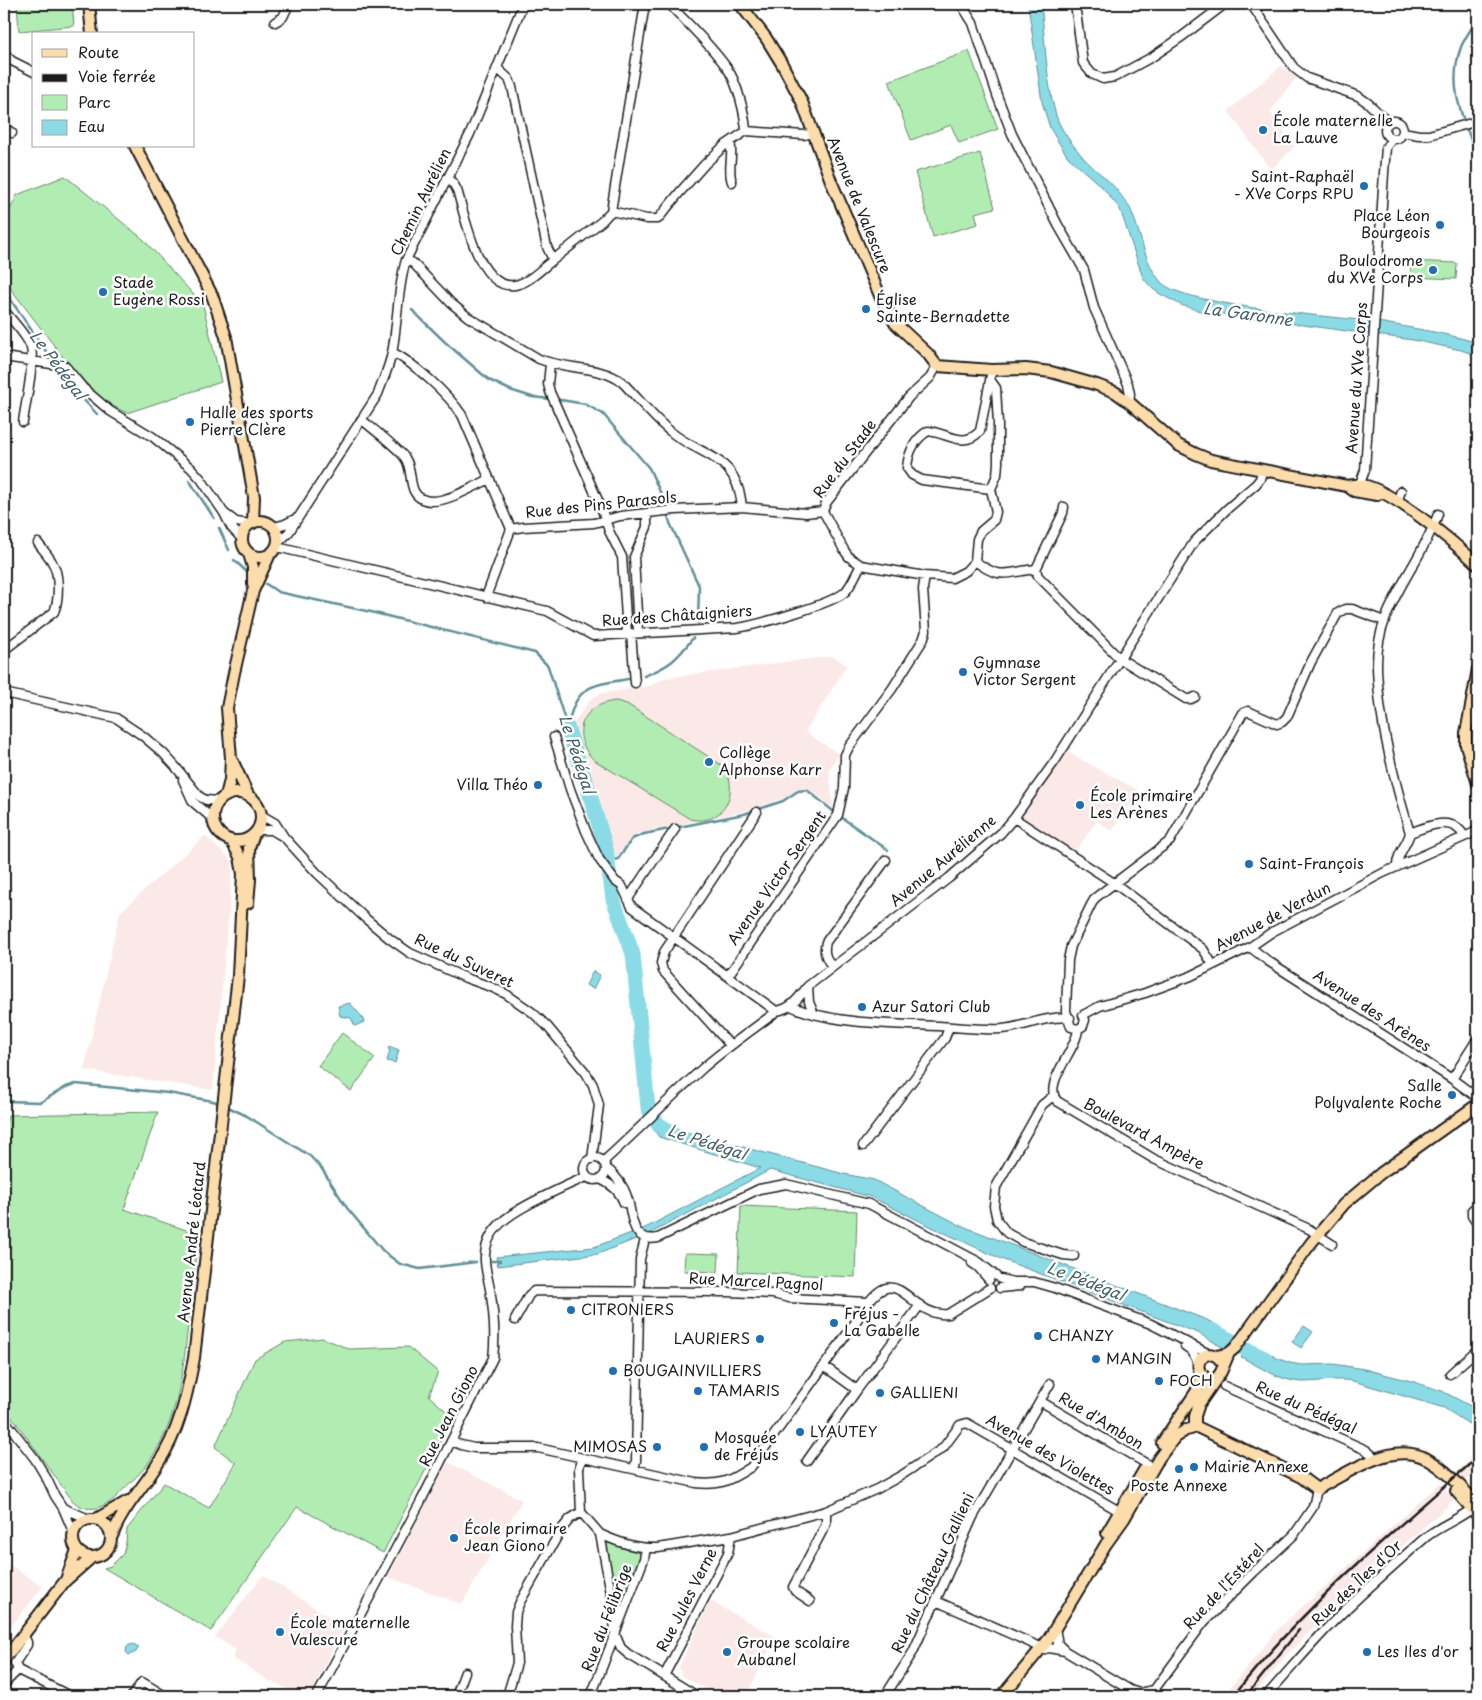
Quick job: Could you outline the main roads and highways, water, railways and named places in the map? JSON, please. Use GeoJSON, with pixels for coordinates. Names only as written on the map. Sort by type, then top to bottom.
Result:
{"type":"FeatureCollection","features":[{"type":"Feature","properties":{"kind":"main road"},"geometry":{"type":"LineString","coordinates":[[89,4],[92,32]]}},
{"type":"Feature","properties":{"kind":"main road","name":"Avenue de Valescure"},"geometry":{"type":"LineString","coordinates":[[740,4],[766,38],[802,102],[856,242],[881,298],[895,323],[928,354],[937,366],[992,370],[1026,369],[1051,372],[1097,385],[1114,392],[1129,402],[1178,445],[1211,460],[1262,471],[1352,486]]}},
{"type":"Feature","properties":{"kind":"main road"},"geometry":{"type":"LineString","coordinates":[[136,148],[212,295],[226,337],[254,497],[252,523],[243,533],[242,539],[253,568],[253,591]]}},
{"type":"Feature","properties":{"kind":"main road"},"geometry":{"type":"LineString","coordinates":[[1352,486],[1374,489],[1392,499],[1433,528],[1478,565]]}},
{"type":"Feature","properties":{"kind":"main road"},"geometry":{"type":"LineString","coordinates":[[1352,486],[1392,499]]}},
{"type":"Feature","properties":{"kind":"main road"},"geometry":{"type":"LineString","coordinates":[[231,758],[240,781],[248,795],[257,803],[261,815],[256,832],[243,840],[231,840],[219,832],[213,819],[214,812],[230,780],[231,758],[227,708],[242,631],[253,591],[275,548],[277,532],[269,524],[254,497]]}},
{"type":"Feature","properties":{"kind":"main road"},"geometry":{"type":"LineString","coordinates":[[252,523],[269,524]]}},
{"type":"Feature","properties":{"kind":"main road"},"geometry":{"type":"LineString","coordinates":[[249,554],[260,558],[275,548]]}},
{"type":"Feature","properties":{"kind":"main road"},"geometry":{"type":"LineString","coordinates":[[1478,669],[1466,733],[1466,745],[1478,784]]}},
{"type":"Feature","properties":{"kind":"main road"},"geometry":{"type":"LineString","coordinates":[[222,798],[236,793],[248,795]]}},
{"type":"Feature","properties":{"kind":"main road","name":"Avenue André Léotard"},"geometry":{"type":"LineString","coordinates":[[238,976],[242,967],[250,880],[250,848],[256,832]]}},
{"type":"Feature","properties":{"kind":"main road","name":"Avenue André Léotard"},"geometry":{"type":"LineString","coordinates":[[112,1536],[120,1517],[166,1451],[174,1435],[188,1394],[194,1358],[238,976],[243,874],[240,857],[231,840]]}},
{"type":"Feature","properties":{"kind":"main road"},"geometry":{"type":"LineString","coordinates":[[1002,1696],[1055,1628],[1106,1544],[1124,1519],[1150,1470],[1171,1442],[1192,1424],[1199,1404],[1230,1352],[1244,1336],[1318,1234],[1357,1192],[1478,1104]]}},
{"type":"Feature","properties":{"kind":"main road"},"geometry":{"type":"LineString","coordinates":[[997,1696],[1039,1648],[1147,1464],[1196,1392],[1200,1384],[1202,1357],[1230,1352]]}},
{"type":"Feature","properties":{"kind":"main road"},"geometry":{"type":"LineString","coordinates":[[1213,1355],[1220,1359],[1222,1367]]}},
{"type":"Feature","properties":{"kind":"main road"},"geometry":{"type":"LineString","coordinates":[[1200,1369],[1207,1377],[1216,1376]]}},
{"type":"Feature","properties":{"kind":"main road"},"geometry":{"type":"LineString","coordinates":[[1180,1416],[1190,1412],[1192,1424]]}},
{"type":"Feature","properties":{"kind":"main road"},"geometry":{"type":"LineString","coordinates":[[1180,1416],[1180,1426],[1192,1424],[1301,1477],[1317,1489],[1374,1460],[1392,1454],[1418,1455],[1436,1465],[1448,1475],[1476,1508]]}},
{"type":"Feature","properties":{"kind":"main road","name":"Avenue André Léotard"},"geometry":{"type":"LineString","coordinates":[[92,1519],[133,1498]]}},
{"type":"Feature","properties":{"kind":"main road"},"geometry":{"type":"LineString","coordinates":[[4,1660],[65,1581],[91,1558],[100,1556],[108,1550],[112,1536],[105,1523],[92,1519],[79,1524],[74,1534],[74,1545],[77,1550],[91,1558]]}},
{"type":"Feature","properties":{"kind":"main road"},"geometry":{"type":"LineString","coordinates":[[65,1581],[77,1550]]}},
{"type":"Feature","properties":{"kind":"water","name":"La Garonne"},"geometry":{"type":"Polygon","coordinates":[[[1028,4],[1041,4],[1050,86],[1059,123],[1068,138],[1088,163],[1116,188],[1128,205],[1147,258],[1155,275],[1161,282],[1175,290],[1198,298],[1229,304],[1378,322],[1454,336],[1478,343],[1478,356],[1461,350],[1413,340],[1200,311],[1181,305],[1153,289],[1143,278],[1120,209],[1103,188],[1068,157],[1050,128],[1042,102],[1028,4]]]}},
{"type":"Feature","properties":{"kind":"water"},"geometry":{"type":"Polygon","coordinates":[[[593,971],[600,975],[593,989],[586,985],[593,971]]]}},
{"type":"Feature","properties":{"kind":"water"},"geometry":{"type":"Polygon","coordinates":[[[350,1003],[364,1022],[355,1026],[351,1018],[340,1016],[338,1006],[350,1003]]]}},
{"type":"Feature","properties":{"kind":"water"},"geometry":{"type":"Polygon","coordinates":[[[389,1046],[399,1050],[395,1063],[387,1061],[390,1050],[388,1049],[389,1046]]]}},
{"type":"Feature","properties":{"kind":"water"},"geometry":{"type":"Polygon","coordinates":[[[659,1119],[668,1127],[844,1174],[874,1180],[960,1225],[1207,1320],[1235,1335],[1224,1348],[1198,1333],[1001,1259],[871,1197],[770,1170],[651,1233],[598,1254],[498,1266],[496,1257],[594,1247],[647,1227],[760,1168],[659,1137],[651,1126],[659,1119]]]}},
{"type":"Feature","properties":{"kind":"water"},"geometry":{"type":"Polygon","coordinates":[[[1304,1326],[1313,1332],[1301,1348],[1292,1342],[1304,1326]]]}},
{"type":"Feature","properties":{"kind":"water"},"geometry":{"type":"Polygon","coordinates":[[[1251,1344],[1290,1363],[1302,1365],[1333,1364],[1364,1369],[1442,1391],[1478,1410],[1478,1427],[1472,1426],[1444,1408],[1353,1381],[1302,1382],[1286,1379],[1241,1357],[1251,1344]]]}},
{"type":"Feature","properties":{"kind":"water"},"geometry":{"type":"Polygon","coordinates":[[[133,1644],[139,1647],[136,1652],[129,1655],[126,1652],[127,1646],[133,1644]]]}},
{"type":"Feature","properties":{"kind":"waterway"},"geometry":{"type":"LineString","coordinates":[[1478,17],[1461,47],[1455,76],[1459,104],[1478,158]]}},
{"type":"Feature","properties":{"kind":"waterway","name":"Le Pédégal"},"geometry":{"type":"LineString","coordinates":[[4,290],[54,363]]}},
{"type":"Feature","properties":{"kind":"waterway"},"geometry":{"type":"LineString","coordinates":[[412,310],[489,380],[510,390],[532,397],[550,399]]}},
{"type":"Feature","properties":{"kind":"waterway","name":"Le Pédégal"},"geometry":{"type":"LineString","coordinates":[[58,367],[80,396],[97,414]]}},
{"type":"Feature","properties":{"kind":"waterway"},"geometry":{"type":"LineString","coordinates":[[555,399],[585,404],[603,414],[649,468],[662,496],[670,523],[699,586],[698,623]]}},
{"type":"Feature","properties":{"kind":"waterway","name":"Le Pédégal"},"geometry":{"type":"LineString","coordinates":[[189,480],[214,518]]}},
{"type":"Feature","properties":{"kind":"waterway","name":"Le Pédégal"},"geometry":{"type":"LineString","coordinates":[[219,528],[229,550]]}},
{"type":"Feature","properties":{"kind":"waterway","name":"Le Pédégal"},"geometry":{"type":"LineString","coordinates":[[234,560],[247,572]]}},
{"type":"Feature","properties":{"kind":"waterway","name":"Le Pédégal"},"geometry":{"type":"LineString","coordinates":[[266,584],[278,592],[371,612],[535,653],[548,666],[567,727]]}},
{"type":"Feature","properties":{"kind":"waterway"},"geometry":{"type":"LineString","coordinates":[[644,676],[672,661],[693,638]]}},
{"type":"Feature","properties":{"kind":"waterway"},"geometry":{"type":"LineString","coordinates":[[568,726],[571,713],[580,695],[595,686],[628,679]]}},
{"type":"Feature","properties":{"kind":"waterway","name":"Le Pédégal"},"geometry":{"type":"LineString","coordinates":[[567,727],[606,849],[613,899],[633,954],[648,1108],[658,1124],[673,1133]]}},
{"type":"Feature","properties":{"kind":"waterway"},"geometry":{"type":"LineString","coordinates":[[609,861],[618,859],[632,839],[644,834],[744,814],[783,801],[798,791],[807,790],[838,815],[888,850]]}},
{"type":"Feature","properties":{"kind":"waterway"},"geometry":{"type":"LineString","coordinates":[[4,1101],[41,1102],[66,1087],[76,1084],[168,1093],[221,1104]]}},
{"type":"Feature","properties":{"kind":"waterway"},"geometry":{"type":"LineString","coordinates":[[226,1106],[247,1116],[310,1156],[322,1169],[347,1208],[383,1251],[400,1264],[420,1269],[476,1262]]}},
{"type":"Feature","properties":{"kind":"waterway"},"geometry":{"type":"LineString","coordinates":[[492,1261],[500,1261]]}},
{"type":"Feature","properties":{"kind":"waterway","name":"Le Pédégal"},"geometry":{"type":"LineString","coordinates":[[1212,1330],[1265,1358]]}},
{"type":"Feature","properties":{"kind":"railway"},"geometry":{"type":"LineString","coordinates":[[1233,1696],[1260,1663],[1319,1601],[1381,1542],[1478,1457]]}},
{"type":"Feature","properties":{"kind":"railway"},"geometry":{"type":"LineString","coordinates":[[1246,1696],[1299,1630]]}},
{"type":"Feature","properties":{"kind":"place","name":"École maternelle La Lauve"},"geometry":{"type":"Point","coordinates":[1263,130]}},
{"type":"Feature","properties":{"kind":"place","name":"Saint-Raphaël - XVe Corps RPU"},"geometry":{"type":"Point","coordinates":[1364,186]}},
{"type":"Feature","properties":{"kind":"place","name":"Place Léon Bourgeois"},"geometry":{"type":"Point","coordinates":[1440,225]}},
{"type":"Feature","properties":{"kind":"place","name":"Boulodrome du XVe Corps"},"geometry":{"type":"Point","coordinates":[1433,270]}},
{"type":"Feature","properties":{"kind":"place","name":"Stade Eugène Rossi"},"geometry":{"type":"Point","coordinates":[103,292]}},
{"type":"Feature","properties":{"kind":"place","name":"Église Sainte-Bernadette"},"geometry":{"type":"Point","coordinates":[866,309]}},
{"type":"Feature","properties":{"kind":"place","name":"Halle des sports Pierre Clère"},"geometry":{"type":"Point","coordinates":[190,422]}},
{"type":"Feature","properties":{"kind":"place","name":"Gymnase Victor Sergent"},"geometry":{"type":"Point","coordinates":[963,672]}},
{"type":"Feature","properties":{"kind":"place","name":"Collège Alphonse Karr"},"geometry":{"type":"Point","coordinates":[709,762]}},
{"type":"Feature","properties":{"kind":"place","name":"Villa Théo"},"geometry":{"type":"Point","coordinates":[538,785]}},
{"type":"Feature","properties":{"kind":"place","name":"École primaire Les Arènes"},"geometry":{"type":"Point","coordinates":[1080,805]}},
{"type":"Feature","properties":{"kind":"place","name":"Saint-François"},"geometry":{"type":"Point","coordinates":[1249,864]}},
{"type":"Feature","properties":{"kind":"place","name":"Azur Satori Club"},"geometry":{"type":"Point","coordinates":[862,1007]}},
{"type":"Feature","properties":{"kind":"place","name":"Salle Polyvalente Roche"},"geometry":{"type":"Point","coordinates":[1452,1095]}},
{"type":"Feature","properties":{"kind":"place","name":"CITRONIERS"},"geometry":{"type":"Point","coordinates":[571,1310]}},
{"type":"Feature","properties":{"kind":"place","name":"Fréjus - La Gabelle"},"geometry":{"type":"Point","coordinates":[834,1323]}},
{"type":"Feature","properties":{"kind":"place","name":"CHANZY"},"geometry":{"type":"Point","coordinates":[1038,1336]}},
{"type":"Feature","properties":{"kind":"place","name":"LAURIERS"},"geometry":{"type":"Point","coordinates":[760,1339]}},
{"type":"Feature","properties":{"kind":"place","name":"MANGIN"},"geometry":{"type":"Point","coordinates":[1096,1359]}},
{"type":"Feature","properties":{"kind":"place","name":"BOUGAINVILLIERS"},"geometry":{"type":"Point","coordinates":[613,1371]}},
{"type":"Feature","properties":{"kind":"place","name":"FOCH"},"geometry":{"type":"Point","coordinates":[1159,1381]}},
{"type":"Feature","properties":{"kind":"place","name":"TAMARIS"},"geometry":{"type":"Point","coordinates":[698,1391]}},
{"type":"Feature","properties":{"kind":"place","name":"GALLIENI"},"geometry":{"type":"Point","coordinates":[880,1393]}},
{"type":"Feature","properties":{"kind":"place","name":"LYAUTEY"},"geometry":{"type":"Point","coordinates":[800,1432]}},
{"type":"Feature","properties":{"kind":"place","name":"MIMOSAS"},"geometry":{"type":"Point","coordinates":[657,1447]}},
{"type":"Feature","properties":{"kind":"place","name":"Mosquée de Fréjus"},"geometry":{"type":"Point","coordinates":[704,1447]}},
{"type":"Feature","properties":{"kind":"place","name":"Mairie Annexe"},"geometry":{"type":"Point","coordinates":[1194,1467]}},
{"type":"Feature","properties":{"kind":"place","name":"Poste Annexe"},"geometry":{"type":"Point","coordinates":[1179,1469]}},
{"type":"Feature","properties":{"kind":"place","name":"École primaire Jean Giono"},"geometry":{"type":"Point","coordinates":[454,1538]}},
{"type":"Feature","properties":{"kind":"place","name":"École maternelle Valescure"},"geometry":{"type":"Point","coordinates":[280,1632]}},
{"type":"Feature","properties":{"kind":"place","name":"Groupe scolaire Aubanel"},"geometry":{"type":"Point","coordinates":[727,1652]}},
{"type":"Feature","properties":{"kind":"place","name":"Les Iles d'or"},"geometry":{"type":"Point","coordinates":[1367,1652]}}]}
